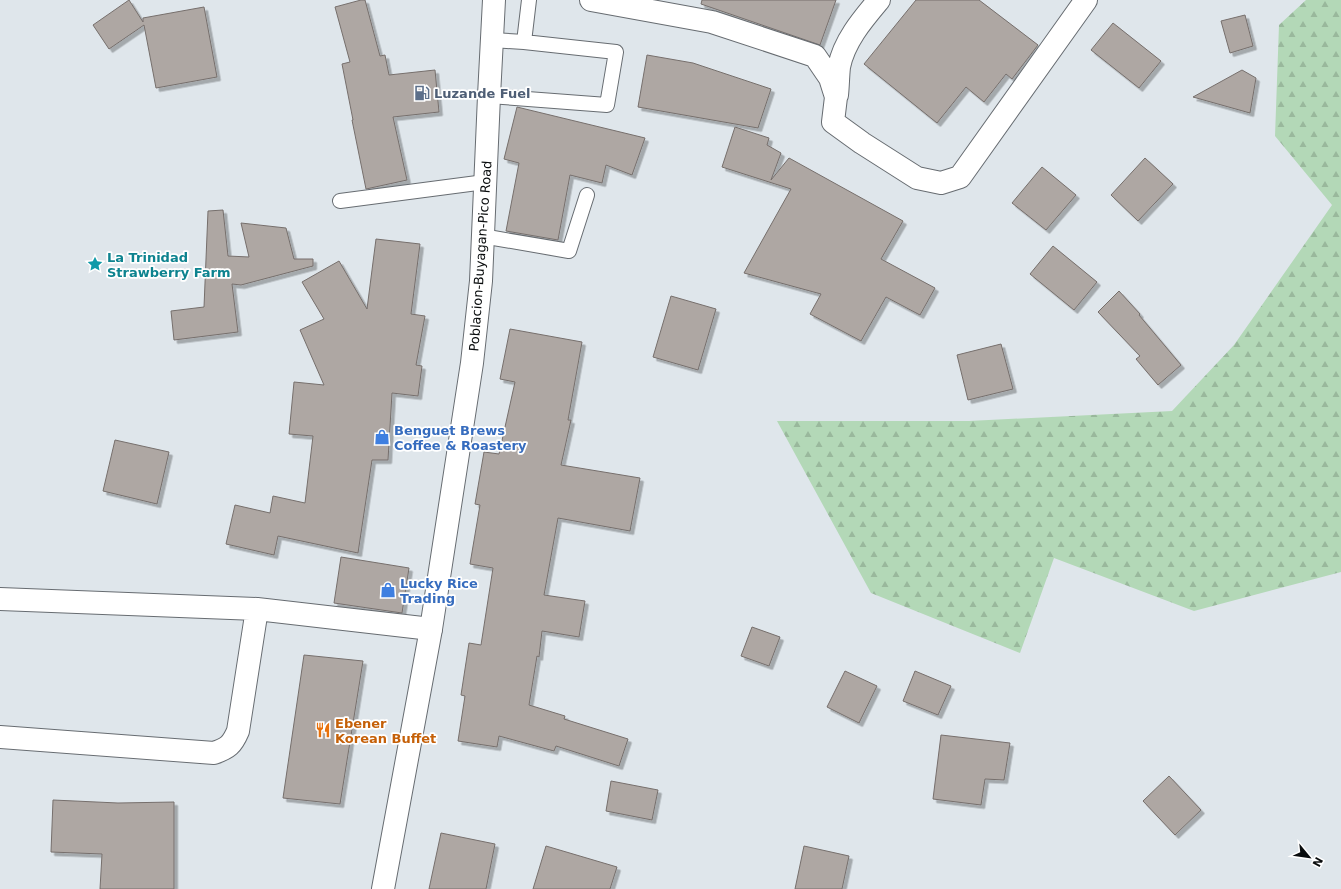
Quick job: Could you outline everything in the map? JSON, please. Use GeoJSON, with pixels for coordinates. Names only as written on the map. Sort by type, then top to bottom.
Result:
{"type":"FeatureCollection","features":[{"type":"Feature","properties":{"kind":"street","name":"Poblacion-Buyagan-Pico Road"},"geometry":{"type":"LineString","coordinates":[[383,889],[431,629],[472,363],[480,281],[494,0]]}},
{"type":"Feature","properties":{"kind":"street"},"geometry":{"type":"LineString","coordinates":[[591,0],[712,22],[815,56],[830,78],[836,97]]}},
{"type":"Feature","properties":{"kind":"street"},"geometry":{"type":"LineString","coordinates":[[879,0],[849,41],[840,66],[833,122],[917,178],[941,183],[960,177],[1086,0]]}},
{"type":"Feature","properties":{"kind":"street"},"geometry":{"type":"LineString","coordinates":[[0,599],[257,609],[431,629]]}},
{"type":"Feature","properties":{"kind":"street"},"geometry":{"type":"LineString","coordinates":[[0,737],[214,754],[227,748],[233,741],[238,731],[257,609]]}},
{"type":"Feature","properties":{"kind":"lane"},"geometry":{"type":"LineString","coordinates":[[524,42],[529,0]]}},
{"type":"Feature","properties":{"kind":"lane"},"geometry":{"type":"LineString","coordinates":[[489,96],[607,105],[616,52],[492,40]]}},
{"type":"Feature","properties":{"kind":"lane"},"geometry":{"type":"LineString","coordinates":[[340,201],[485,182]]}},
{"type":"Feature","properties":{"kind":"lane"},"geometry":{"type":"LineString","coordinates":[[482,236],[569,251],[587,195]]}},
{"type":"Feature","properties":{"kind":"green space"},"geometry":{"type":"Polygon","coordinates":[[[1306,0],[1341,0],[1341,572],[1194,611],[1054,558],[1020,653],[871,593],[777,421],[969,421],[1172,411],[1234,345],[1332,205],[1275,136],[1279,25],[1306,0]]]}},
{"type":"Feature","properties":{"kind":"building"},"geometry":{"type":"Polygon","coordinates":[[[129,0],[143,22],[143,18],[204,7],[217,77],[156,88],[144,25],[109,49],[93,25],[129,0]]]}},
{"type":"Feature","properties":{"kind":"building"},"geometry":{"type":"Polygon","coordinates":[[[365,0],[380,56],[385,55],[389,75],[435,70],[439,112],[393,117],[407,180],[366,189],[342,64],[350,62],[335,7],[365,0]]]}},
{"type":"Feature","properties":{"kind":"building"},"geometry":{"type":"Polygon","coordinates":[[[702,0],[836,0],[820,45],[701,4],[702,0]]]}},
{"type":"Feature","properties":{"kind":"building"},"geometry":{"type":"Polygon","coordinates":[[[916,0],[979,0],[1038,45],[1012,79],[1006,74],[984,102],[966,87],[937,123],[864,64],[916,0]]]}},
{"type":"Feature","properties":{"kind":"building"},"geometry":{"type":"Polygon","coordinates":[[[1245,15],[1253,46],[1230,53],[1221,21],[1245,15]]]}},
{"type":"Feature","properties":{"kind":"building"},"geometry":{"type":"Polygon","coordinates":[[[1113,23],[1161,61],[1139,88],[1091,50],[1113,23]]]}},
{"type":"Feature","properties":{"kind":"building"},"geometry":{"type":"Polygon","coordinates":[[[647,55],[693,63],[771,89],[758,128],[638,107],[647,55]]]}},
{"type":"Feature","properties":{"kind":"building"},"geometry":{"type":"Polygon","coordinates":[[[1242,70],[1256,78],[1250,113],[1193,97],[1242,70]]]}},
{"type":"Feature","properties":{"kind":"building"},"geometry":{"type":"Polygon","coordinates":[[[517,107],[645,138],[632,175],[606,165],[602,183],[570,175],[558,240],[506,231],[519,163],[504,159],[517,107]]]}},
{"type":"Feature","properties":{"kind":"building"},"geometry":{"type":"Polygon","coordinates":[[[735,127],[769,138],[767,145],[781,153],[771,180],[789,158],[903,221],[881,259],[935,288],[920,315],[886,297],[861,341],[810,314],[821,294],[744,273],[791,189],[722,167],[735,127]]]}},
{"type":"Feature","properties":{"kind":"building"},"geometry":{"type":"Polygon","coordinates":[[[1145,158],[1173,184],[1138,221],[1111,195],[1145,158]]]}},
{"type":"Feature","properties":{"kind":"building"},"geometry":{"type":"Polygon","coordinates":[[[1042,167],[1076,195],[1046,230],[1012,203],[1042,167]]]}},
{"type":"Feature","properties":{"kind":"building"},"geometry":{"type":"Polygon","coordinates":[[[223,210],[228,256],[249,257],[241,223],[286,228],[294,259],[313,259],[313,266],[241,285],[232,284],[238,332],[174,340],[171,311],[204,307],[208,211],[223,210]]]}},
{"type":"Feature","properties":{"kind":"building"},"geometry":{"type":"Polygon","coordinates":[[[376,239],[420,244],[411,314],[425,316],[416,365],[422,366],[418,396],[392,393],[388,460],[372,460],[358,553],[278,536],[274,555],[226,544],[235,505],[270,513],[273,496],[305,503],[313,436],[289,434],[294,382],[324,385],[300,330],[324,319],[302,282],[339,261],[367,309],[376,239]]]}},
{"type":"Feature","properties":{"kind":"building"},"geometry":{"type":"Polygon","coordinates":[[[1053,246],[1097,282],[1074,310],[1030,274],[1053,246]]]}},
{"type":"Feature","properties":{"kind":"building"},"geometry":{"type":"Polygon","coordinates":[[[1119,291],[1140,314],[1139,315],[1181,365],[1158,385],[1136,359],[1140,356],[1098,312],[1119,291]]]}},
{"type":"Feature","properties":{"kind":"building"},"geometry":{"type":"Polygon","coordinates":[[[671,296],[716,309],[698,370],[653,357],[671,296]]]}},
{"type":"Feature","properties":{"kind":"building"},"geometry":{"type":"Polygon","coordinates":[[[510,329],[582,342],[568,420],[571,420],[561,465],[640,478],[630,531],[558,518],[544,595],[585,601],[579,637],[542,631],[539,657],[537,656],[529,705],[565,716],[564,719],[628,739],[619,766],[556,746],[554,751],[499,736],[497,747],[458,741],[465,696],[461,695],[469,643],[481,645],[493,568],[470,564],[480,505],[475,504],[484,452],[499,454],[515,382],[500,379],[510,329]]]}},
{"type":"Feature","properties":{"kind":"building"},"geometry":{"type":"Polygon","coordinates":[[[1001,344],[1013,389],[968,400],[957,355],[1001,344]]]}},
{"type":"Feature","properties":{"kind":"building"},"geometry":{"type":"Polygon","coordinates":[[[115,440],[169,452],[157,504],[103,491],[115,440]]]}},
{"type":"Feature","properties":{"kind":"building"},"geometry":{"type":"Polygon","coordinates":[[[341,557],[409,568],[402,613],[334,603],[341,557]]]}},
{"type":"Feature","properties":{"kind":"building"},"geometry":{"type":"Polygon","coordinates":[[[752,627],[780,637],[769,666],[741,656],[752,627]]]}},
{"type":"Feature","properties":{"kind":"building","name":"Ebener Korean Buffet"},"geometry":{"type":"Polygon","coordinates":[[[304,655],[363,661],[340,804],[283,798],[304,655]]]}},
{"type":"Feature","properties":{"kind":"building"},"geometry":{"type":"Polygon","coordinates":[[[845,671],[877,686],[859,723],[827,707],[845,671]]]}},
{"type":"Feature","properties":{"kind":"building"},"geometry":{"type":"Polygon","coordinates":[[[915,671],[951,686],[938,715],[903,701],[915,671]]]}},
{"type":"Feature","properties":{"kind":"building"},"geometry":{"type":"Polygon","coordinates":[[[941,735],[1010,743],[1004,780],[985,779],[981,805],[933,799],[941,735]]]}},
{"type":"Feature","properties":{"kind":"building"},"geometry":{"type":"Polygon","coordinates":[[[1169,776],[1201,810],[1175,835],[1143,801],[1169,776]]]}},
{"type":"Feature","properties":{"kind":"building"},"geometry":{"type":"Polygon","coordinates":[[[611,781],[658,790],[652,820],[606,811],[611,781]]]}},
{"type":"Feature","properties":{"kind":"building"},"geometry":{"type":"Polygon","coordinates":[[[53,800],[118,803],[174,802],[174,889],[100,889],[102,854],[51,852],[53,800]]]}},
{"type":"Feature","properties":{"kind":"building"},"geometry":{"type":"Polygon","coordinates":[[[441,833],[495,844],[486,889],[429,889],[441,833]]]}},
{"type":"Feature","properties":{"kind":"building"},"geometry":{"type":"Polygon","coordinates":[[[546,846],[617,867],[610,889],[533,889],[546,846]]]}},
{"type":"Feature","properties":{"kind":"building"},"geometry":{"type":"Polygon","coordinates":[[[804,846],[849,856],[842,889],[795,889],[804,846]]]}},
{"type":"Feature","properties":{"kind":"place","name":"Luzande Fuel"},"geometry":{"type":"Point","coordinates":[422,93]}},
{"type":"Feature","properties":{"kind":"place","name":"La Trinidad Strawberry Farm"},"geometry":{"type":"Point","coordinates":[95,264]}},
{"type":"Feature","properties":{"kind":"place","name":"Benguet Brews Coffee & Roastery"},"geometry":{"type":"Point","coordinates":[382,437]}},
{"type":"Feature","properties":{"kind":"place","name":"Lucky Rice Trading"},"geometry":{"type":"Point","coordinates":[388,590]}},
{"type":"Feature","properties":{"kind":"place","name":"Ebener Korean Buffet"},"geometry":{"type":"Point","coordinates":[323,730]}}]}
